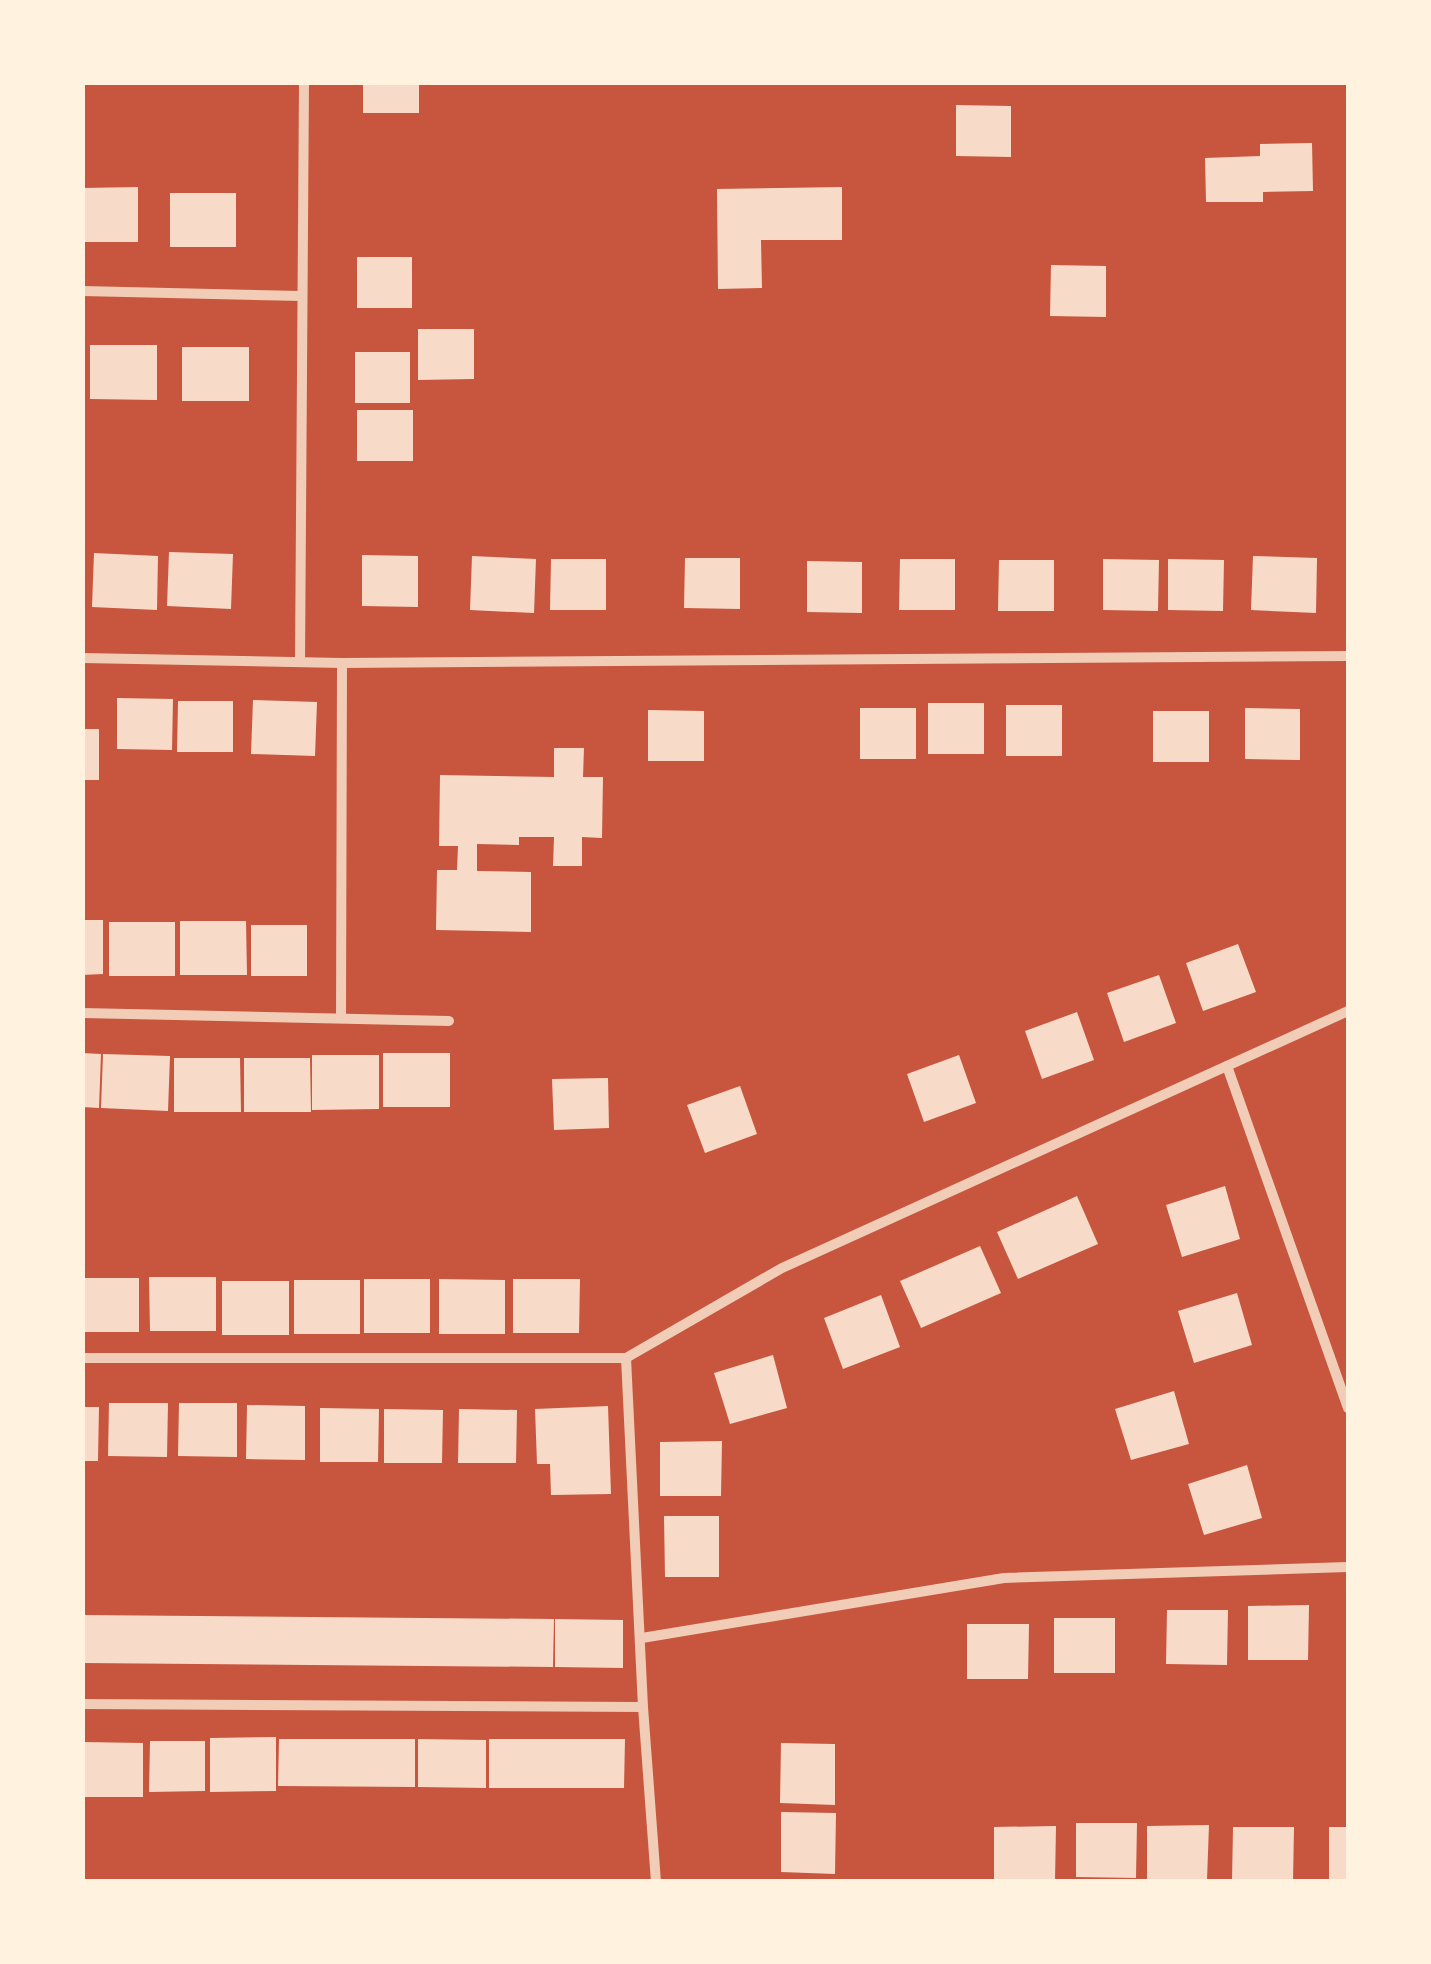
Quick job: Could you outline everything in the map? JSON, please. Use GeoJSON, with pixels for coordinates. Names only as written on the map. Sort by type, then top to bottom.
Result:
{"type":"FeatureCollection","features":[{"type":"Feature","properties":{"kind":"street"},"geometry":{"type":"LineString","coordinates":[[300,662],[304,82]]}},
{"type":"Feature","properties":{"kind":"street"},"geometry":{"type":"LineString","coordinates":[[82,291],[302,296]]}},
{"type":"Feature","properties":{"kind":"street"},"geometry":{"type":"LineString","coordinates":[[82,658],[342,662],[1348,656]]}},
{"type":"Feature","properties":{"kind":"street"},"geometry":{"type":"LineString","coordinates":[[342,662],[342,1018]]}},
{"type":"Feature","properties":{"kind":"street"},"geometry":{"type":"LineString","coordinates":[[82,1358],[626,1358],[782,1268],[1348,1010]]}},
{"type":"Feature","properties":{"kind":"street"},"geometry":{"type":"LineString","coordinates":[[82,1013],[448,1021]]}},
{"type":"Feature","properties":{"kind":"street"},"geometry":{"type":"LineString","coordinates":[[1227,1066],[1348,1408]]}},
{"type":"Feature","properties":{"kind":"street"},"geometry":{"type":"LineString","coordinates":[[626,1358],[643,1708],[656,1882]]}},
{"type":"Feature","properties":{"kind":"street"},"geometry":{"type":"LineString","coordinates":[[642,1638],[1004,1578],[1348,1567]]}},
{"type":"Feature","properties":{"kind":"street"},"geometry":{"type":"LineString","coordinates":[[82,1704],[643,1708]]}},
{"type":"Feature","properties":{"kind":"building"},"geometry":{"type":"Polygon","coordinates":[[[363,82],[419,82],[419,113],[363,113],[363,82]]]}},
{"type":"Feature","properties":{"kind":"building"},"geometry":{"type":"Polygon","coordinates":[[[956,105],[1011,106],[1011,157],[956,156],[956,105]]]}},
{"type":"Feature","properties":{"kind":"building"},"geometry":{"type":"Polygon","coordinates":[[[1312,143],[1313,191],[1263,192],[1263,202],[1206,202],[1205,158],[1260,156],[1260,144],[1312,143]]]}},
{"type":"Feature","properties":{"kind":"building"},"geometry":{"type":"Polygon","coordinates":[[[138,187],[138,242],[82,242],[82,188],[138,187]]]}},
{"type":"Feature","properties":{"kind":"building"},"geometry":{"type":"Polygon","coordinates":[[[842,187],[842,240],[761,240],[762,288],[718,289],[717,189],[842,187]]]}},
{"type":"Feature","properties":{"kind":"building"},"geometry":{"type":"Polygon","coordinates":[[[170,193],[236,193],[236,247],[170,247],[170,193]]]}},
{"type":"Feature","properties":{"kind":"building"},"geometry":{"type":"Polygon","coordinates":[[[357,257],[412,257],[412,308],[357,308],[357,257]]]}},
{"type":"Feature","properties":{"kind":"building"},"geometry":{"type":"Polygon","coordinates":[[[1051,265],[1106,266],[1106,317],[1050,316],[1051,265]]]}},
{"type":"Feature","properties":{"kind":"building"},"geometry":{"type":"Polygon","coordinates":[[[418,329],[474,329],[474,379],[418,380],[418,329]]]}},
{"type":"Feature","properties":{"kind":"building"},"geometry":{"type":"Polygon","coordinates":[[[90,345],[157,345],[157,400],[90,399],[90,345]]]}},
{"type":"Feature","properties":{"kind":"building"},"geometry":{"type":"Polygon","coordinates":[[[182,347],[249,347],[249,401],[182,401],[182,347]]]}},
{"type":"Feature","properties":{"kind":"building"},"geometry":{"type":"Polygon","coordinates":[[[355,352],[410,352],[410,403],[355,403],[355,352]]]}},
{"type":"Feature","properties":{"kind":"building"},"geometry":{"type":"Polygon","coordinates":[[[357,410],[413,410],[413,461],[357,461],[357,410]]]}},
{"type":"Feature","properties":{"kind":"building"},"geometry":{"type":"Polygon","coordinates":[[[169,552],[233,554],[231,609],[167,606],[169,552]]]}},
{"type":"Feature","properties":{"kind":"building"},"geometry":{"type":"Polygon","coordinates":[[[94,553],[158,556],[157,610],[92,607],[94,553]]]}},
{"type":"Feature","properties":{"kind":"building"},"geometry":{"type":"Polygon","coordinates":[[[362,555],[418,556],[418,607],[362,606],[362,555]]]}},
{"type":"Feature","properties":{"kind":"building"},"geometry":{"type":"Polygon","coordinates":[[[472,556],[536,559],[534,613],[470,610],[472,556]]]}},
{"type":"Feature","properties":{"kind":"building"},"geometry":{"type":"Polygon","coordinates":[[[1253,556],[1317,558],[1316,613],[1251,610],[1253,556]]]}},
{"type":"Feature","properties":{"kind":"building"},"geometry":{"type":"Polygon","coordinates":[[[685,558],[740,558],[740,609],[684,608],[685,558]]]}},
{"type":"Feature","properties":{"kind":"building"},"geometry":{"type":"Polygon","coordinates":[[[551,559],[606,559],[606,610],[550,610],[551,559]]]}},
{"type":"Feature","properties":{"kind":"building"},"geometry":{"type":"Polygon","coordinates":[[[900,559],[955,559],[955,610],[899,610],[900,559]]]}},
{"type":"Feature","properties":{"kind":"building"},"geometry":{"type":"Polygon","coordinates":[[[1103,559],[1159,560],[1158,611],[1103,610],[1103,559]]]}},
{"type":"Feature","properties":{"kind":"building"},"geometry":{"type":"Polygon","coordinates":[[[1168,559],[1224,560],[1223,611],[1168,610],[1168,559]]]}},
{"type":"Feature","properties":{"kind":"building"},"geometry":{"type":"Polygon","coordinates":[[[999,560],[1054,560],[1054,611],[998,611],[999,560]]]}},
{"type":"Feature","properties":{"kind":"building"},"geometry":{"type":"Polygon","coordinates":[[[807,561],[862,562],[862,613],[807,612],[807,561]]]}},
{"type":"Feature","properties":{"kind":"building"},"geometry":{"type":"Polygon","coordinates":[[[117,698],[173,699],[172,750],[117,749],[117,698]]]}},
{"type":"Feature","properties":{"kind":"building"},"geometry":{"type":"Polygon","coordinates":[[[253,700],[317,702],[315,756],[251,754],[253,700]]]}},
{"type":"Feature","properties":{"kind":"building"},"geometry":{"type":"Polygon","coordinates":[[[178,701],[233,701],[233,752],[177,752],[178,701]]]}},
{"type":"Feature","properties":{"kind":"building"},"geometry":{"type":"Polygon","coordinates":[[[928,703],[984,703],[984,754],[928,754],[928,703]]]}},
{"type":"Feature","properties":{"kind":"building"},"geometry":{"type":"Polygon","coordinates":[[[1006,705],[1062,705],[1062,756],[1006,756],[1006,705]]]}},
{"type":"Feature","properties":{"kind":"building"},"geometry":{"type":"Polygon","coordinates":[[[860,708],[916,708],[916,759],[860,759],[860,708]]]}},
{"type":"Feature","properties":{"kind":"building"},"geometry":{"type":"Polygon","coordinates":[[[1245,708],[1300,709],[1300,760],[1245,759],[1245,708]]]}},
{"type":"Feature","properties":{"kind":"building"},"geometry":{"type":"Polygon","coordinates":[[[648,710],[704,711],[704,761],[648,761],[648,710]]]}},
{"type":"Feature","properties":{"kind":"building"},"geometry":{"type":"Polygon","coordinates":[[[1153,711],[1209,711],[1209,762],[1153,762],[1153,711]]]}},
{"type":"Feature","properties":{"kind":"building"},"geometry":{"type":"Polygon","coordinates":[[[82,729],[99,729],[99,780],[82,780],[82,729]]]}},
{"type":"Feature","properties":{"kind":"building"},"geometry":{"type":"Polygon","coordinates":[[[554,748],[584,748],[583,777],[603,777],[602,838],[582,837],[582,866],[553,866],[554,837],[519,837],[519,845],[477,844],[477,871],[531,872],[531,932],[436,930],[437,870],[457,870],[458,846],[439,846],[440,775],[554,777],[554,748]]]}},
{"type":"Feature","properties":{"kind":"building"},"geometry":{"type":"Polygon","coordinates":[[[82,920],[103,920],[103,974],[82,975],[82,920]]]}},
{"type":"Feature","properties":{"kind":"building"},"geometry":{"type":"Polygon","coordinates":[[[180,921],[246,921],[247,975],[180,975],[180,921]]]}},
{"type":"Feature","properties":{"kind":"building"},"geometry":{"type":"Polygon","coordinates":[[[109,922],[175,922],[175,976],[109,976],[109,922]]]}},
{"type":"Feature","properties":{"kind":"building"},"geometry":{"type":"Polygon","coordinates":[[[251,925],[307,925],[307,976],[251,976],[251,925]]]}},
{"type":"Feature","properties":{"kind":"building"},"geometry":{"type":"Polygon","coordinates":[[[1238,944],[1256,992],[1203,1011],[1186,963],[1238,944]]]}},
{"type":"Feature","properties":{"kind":"building"},"geometry":{"type":"Polygon","coordinates":[[[1159,975],[1176,1023],[1124,1042],[1107,993],[1159,975]]]}},
{"type":"Feature","properties":{"kind":"building"},"geometry":{"type":"Polygon","coordinates":[[[1077,1012],[1094,1060],[1042,1079],[1025,1031],[1077,1012]]]}},
{"type":"Feature","properties":{"kind":"building"},"geometry":{"type":"Polygon","coordinates":[[[82,1053],[101,1054],[99,1108],[82,1107],[82,1053]]]}},
{"type":"Feature","properties":{"kind":"building"},"geometry":{"type":"Polygon","coordinates":[[[383,1053],[450,1053],[450,1107],[383,1107],[383,1053]]]}},
{"type":"Feature","properties":{"kind":"building"},"geometry":{"type":"Polygon","coordinates":[[[103,1054],[170,1056],[168,1111],[101,1108],[103,1054]]]}},
{"type":"Feature","properties":{"kind":"building"},"geometry":{"type":"Polygon","coordinates":[[[312,1055],[379,1055],[379,1109],[312,1110],[312,1055]]]}},
{"type":"Feature","properties":{"kind":"building"},"geometry":{"type":"Polygon","coordinates":[[[959,1055],[976,1103],[924,1122],[907,1074],[959,1055]]]}},
{"type":"Feature","properties":{"kind":"building"},"geometry":{"type":"Polygon","coordinates":[[[174,1058],[240,1058],[241,1112],[174,1112],[174,1058]]]}},
{"type":"Feature","properties":{"kind":"building"},"geometry":{"type":"Polygon","coordinates":[[[244,1058],[310,1058],[311,1112],[244,1112],[244,1058]]]}},
{"type":"Feature","properties":{"kind":"building"},"geometry":{"type":"Polygon","coordinates":[[[608,1078],[609,1128],[554,1130],[552,1079],[608,1078]]]}},
{"type":"Feature","properties":{"kind":"building"},"geometry":{"type":"Polygon","coordinates":[[[740,1086],[757,1134],[705,1153],[687,1105],[740,1086]]]}},
{"type":"Feature","properties":{"kind":"building"},"geometry":{"type":"Polygon","coordinates":[[[1225,1186],[1240,1239],[1182,1257],[1166,1205],[1225,1186]]]}},
{"type":"Feature","properties":{"kind":"building"},"geometry":{"type":"Polygon","coordinates":[[[1077,1196],[1098,1244],[1018,1279],[997,1232],[1077,1196]]]}},
{"type":"Feature","properties":{"kind":"building"},"geometry":{"type":"Polygon","coordinates":[[[980,1246],[1001,1293],[921,1328],[900,1281],[980,1246]]]}},
{"type":"Feature","properties":{"kind":"building"},"geometry":{"type":"Polygon","coordinates":[[[149,1277],[216,1277],[216,1331],[150,1331],[149,1277]]]}},
{"type":"Feature","properties":{"kind":"building"},"geometry":{"type":"Polygon","coordinates":[[[82,1278],[139,1278],[139,1332],[82,1332],[82,1278]]]}},
{"type":"Feature","properties":{"kind":"building"},"geometry":{"type":"Polygon","coordinates":[[[364,1279],[430,1279],[430,1333],[364,1333],[364,1279]]]}},
{"type":"Feature","properties":{"kind":"building"},"geometry":{"type":"Polygon","coordinates":[[[439,1279],[505,1280],[505,1334],[439,1334],[439,1279]]]}},
{"type":"Feature","properties":{"kind":"building"},"geometry":{"type":"Polygon","coordinates":[[[513,1279],[580,1279],[579,1333],[513,1333],[513,1279]]]}},
{"type":"Feature","properties":{"kind":"building"},"geometry":{"type":"Polygon","coordinates":[[[294,1280],[360,1280],[360,1334],[294,1334],[294,1280]]]}},
{"type":"Feature","properties":{"kind":"building"},"geometry":{"type":"Polygon","coordinates":[[[222,1281],[289,1281],[289,1335],[222,1335],[222,1281]]]}},
{"type":"Feature","properties":{"kind":"building"},"geometry":{"type":"Polygon","coordinates":[[[1237,1293],[1252,1345],[1194,1363],[1178,1311],[1237,1293]]]}},
{"type":"Feature","properties":{"kind":"building"},"geometry":{"type":"Polygon","coordinates":[[[881,1295],[900,1347],[843,1369],[824,1318],[881,1295]]]}},
{"type":"Feature","properties":{"kind":"building"},"geometry":{"type":"Polygon","coordinates":[[[773,1355],[787,1408],[730,1424],[714,1373],[773,1355]]]}},
{"type":"Feature","properties":{"kind":"building"},"geometry":{"type":"Polygon","coordinates":[[[1174,1391],[1189,1444],[1131,1460],[1115,1409],[1174,1391]]]}},
{"type":"Feature","properties":{"kind":"building"},"geometry":{"type":"Polygon","coordinates":[[[109,1403],[168,1403],[167,1457],[108,1456],[109,1403]]]}},
{"type":"Feature","properties":{"kind":"building"},"geometry":{"type":"Polygon","coordinates":[[[179,1403],[237,1403],[237,1457],[178,1456],[179,1403]]]}},
{"type":"Feature","properties":{"kind":"building"},"geometry":{"type":"Polygon","coordinates":[[[247,1405],[305,1406],[305,1460],[246,1459],[247,1405]]]}},
{"type":"Feature","properties":{"kind":"building"},"geometry":{"type":"Polygon","coordinates":[[[608,1406],[611,1494],[551,1495],[550,1464],[537,1464],[535,1409],[608,1406]]]}},
{"type":"Feature","properties":{"kind":"building"},"geometry":{"type":"Polygon","coordinates":[[[82,1407],[99,1407],[98,1461],[82,1461],[82,1407]]]}},
{"type":"Feature","properties":{"kind":"building"},"geometry":{"type":"Polygon","coordinates":[[[320,1408],[379,1409],[378,1462],[320,1462],[320,1408]]]}},
{"type":"Feature","properties":{"kind":"building"},"geometry":{"type":"Polygon","coordinates":[[[384,1409],[443,1410],[442,1463],[384,1463],[384,1409]]]}},
{"type":"Feature","properties":{"kind":"building"},"geometry":{"type":"Polygon","coordinates":[[[459,1409],[517,1410],[516,1463],[458,1463],[459,1409]]]}},
{"type":"Feature","properties":{"kind":"building"},"geometry":{"type":"Polygon","coordinates":[[[722,1441],[721,1496],[660,1496],[660,1442],[722,1441]]]}},
{"type":"Feature","properties":{"kind":"building"},"geometry":{"type":"Polygon","coordinates":[[[1247,1465],[1262,1518],[1204,1535],[1188,1484],[1247,1465]]]}},
{"type":"Feature","properties":{"kind":"building"},"geometry":{"type":"Polygon","coordinates":[[[664,1516],[719,1516],[719,1577],[665,1577],[664,1516]]]}},
{"type":"Feature","properties":{"kind":"building"},"geometry":{"type":"Polygon","coordinates":[[[1309,1605],[1308,1660],[1248,1660],[1248,1606],[1309,1605]]]}},
{"type":"Feature","properties":{"kind":"building"},"geometry":{"type":"Polygon","coordinates":[[[1167,1610],[1228,1610],[1227,1665],[1166,1664],[1167,1610]]]}},
{"type":"Feature","properties":{"kind":"building"},"geometry":{"type":"Polygon","coordinates":[[[82,1615],[554,1619],[553,1667],[82,1663],[82,1615]]]}},
{"type":"Feature","properties":{"kind":"building"},"geometry":{"type":"Polygon","coordinates":[[[1054,1618],[1115,1618],[1115,1673],[1054,1673],[1054,1618]]]}},
{"type":"Feature","properties":{"kind":"building"},"geometry":{"type":"Polygon","coordinates":[[[555,1619],[623,1620],[623,1668],[555,1667],[555,1619]]]}},
{"type":"Feature","properties":{"kind":"building"},"geometry":{"type":"Polygon","coordinates":[[[967,1624],[1029,1624],[1028,1679],[967,1679],[967,1624]]]}},
{"type":"Feature","properties":{"kind":"building"},"geometry":{"type":"Polygon","coordinates":[[[276,1737],[276,1791],[210,1792],[210,1738],[276,1737]]]}},
{"type":"Feature","properties":{"kind":"building"},"geometry":{"type":"Polygon","coordinates":[[[279,1739],[415,1739],[415,1787],[278,1786],[279,1739]]]}},
{"type":"Feature","properties":{"kind":"building"},"geometry":{"type":"Polygon","coordinates":[[[418,1739],[486,1740],[486,1788],[418,1787],[418,1739]]]}},
{"type":"Feature","properties":{"kind":"building"},"geometry":{"type":"Polygon","coordinates":[[[489,1739],[625,1739],[624,1788],[489,1788],[489,1739]]]}},
{"type":"Feature","properties":{"kind":"building"},"geometry":{"type":"Polygon","coordinates":[[[150,1741],[205,1741],[205,1791],[149,1792],[150,1741]]]}},
{"type":"Feature","properties":{"kind":"building"},"geometry":{"type":"Polygon","coordinates":[[[82,1742],[143,1743],[143,1797],[82,1797],[82,1742]]]}},
{"type":"Feature","properties":{"kind":"building"},"geometry":{"type":"Polygon","coordinates":[[[781,1743],[835,1744],[835,1805],[780,1803],[781,1743]]]}},
{"type":"Feature","properties":{"kind":"building"},"geometry":{"type":"Polygon","coordinates":[[[781,1812],[836,1813],[835,1874],[781,1872],[781,1812]]]}},
{"type":"Feature","properties":{"kind":"building"},"geometry":{"type":"Polygon","coordinates":[[[1076,1823],[1137,1823],[1136,1878],[1076,1877],[1076,1823]]]}},
{"type":"Feature","properties":{"kind":"building"},"geometry":{"type":"Polygon","coordinates":[[[1209,1825],[1207,1880],[1147,1880],[1147,1826],[1209,1825]]]}},
{"type":"Feature","properties":{"kind":"building"},"geometry":{"type":"Polygon","coordinates":[[[1056,1826],[1055,1881],[994,1881],[994,1827],[1056,1826]]]}},
{"type":"Feature","properties":{"kind":"building"},"geometry":{"type":"Polygon","coordinates":[[[1233,1827],[1294,1827],[1293,1882],[1232,1881],[1233,1827]]]}},
{"type":"Feature","properties":{"kind":"building"},"geometry":{"type":"Polygon","coordinates":[[[1329,1827],[1348,1827],[1348,1881],[1329,1881],[1329,1827]]]}}]}
